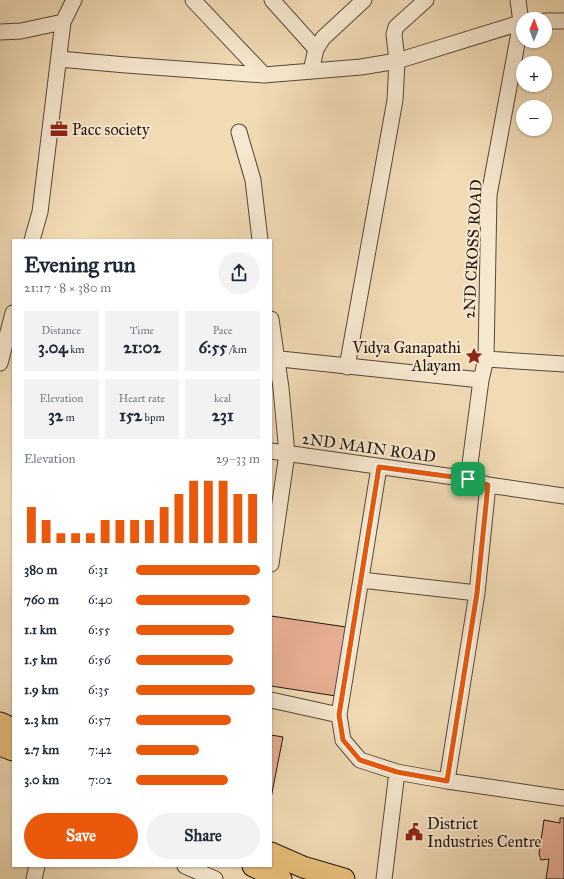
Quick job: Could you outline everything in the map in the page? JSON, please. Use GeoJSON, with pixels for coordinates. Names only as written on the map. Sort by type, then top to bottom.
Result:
{"type":"FeatureCollection","features":[{"type":"Feature","properties":{"kind":"highway"},"geometry":{"type":"LineString","coordinates":[[0,723],[12,729]]}},
{"type":"Feature","properties":{"kind":"highway"},"geometry":{"type":"LineString","coordinates":[[0,745],[12,750]]}},
{"type":"Feature","properties":{"kind":"highway"},"geometry":{"type":"LineString","coordinates":[[272,853],[303,867],[344,879]]}},
{"type":"Feature","properties":{"kind":"highway"},"geometry":{"type":"LineString","coordinates":[[255,867],[280,879]]}},
{"type":"Feature","properties":{"kind":"street"},"geometry":{"type":"LineString","coordinates":[[32,239],[40,212],[63,22],[74,0]]}},
{"type":"Feature","properties":{"kind":"street"},"geometry":{"type":"LineString","coordinates":[[193,0],[264,75]]}},
{"type":"Feature","properties":{"kind":"street"},"geometry":{"type":"LineString","coordinates":[[311,71],[316,49],[329,32],[364,0]]}},
{"type":"Feature","properties":{"kind":"street"},"geometry":{"type":"LineString","coordinates":[[347,367],[395,100],[397,61],[394,34],[396,27],[426,0]]}},
{"type":"Feature","properties":{"kind":"street","name":"2ND CROSS ROAD"},"geometry":{"type":"LineString","coordinates":[[518,0],[520,12]]}},
{"type":"Feature","properties":{"kind":"street"},"geometry":{"type":"LineString","coordinates":[[279,2],[316,49]]}},
{"type":"Feature","properties":{"kind":"street"},"geometry":{"type":"LineString","coordinates":[[552,21],[564,21]]}},
{"type":"Feature","properties":{"kind":"street"},"geometry":{"type":"LineString","coordinates":[[0,32],[21,31],[63,22]]}},
{"type":"Feature","properties":{"kind":"street"},"geometry":{"type":"LineString","coordinates":[[59,58],[126,65],[264,75],[361,67],[397,61],[516,24]]}},
{"type":"Feature","properties":{"kind":"street","name":"2ND CROSS ROAD"},"geometry":{"type":"LineString","coordinates":[[468,479],[481,380],[486,359],[489,195],[517,48]]}},
{"type":"Feature","properties":{"kind":"street"},"geometry":{"type":"LineString","coordinates":[[239,132],[253,180],[260,239]]}},
{"type":"Feature","properties":{"kind":"street"},"geometry":{"type":"LineString","coordinates":[[0,363],[12,317]]}},
{"type":"Feature","properties":{"kind":"street"},"geometry":{"type":"LineString","coordinates":[[272,332],[274,359],[287,454],[272,557]]}},
{"type":"Feature","properties":{"kind":"street"},"geometry":{"type":"LineString","coordinates":[[274,359],[481,380]]}},
{"type":"Feature","properties":{"kind":"street"},"geometry":{"type":"LineString","coordinates":[[486,359],[564,364]]}},
{"type":"Feature","properties":{"kind":"street","name":"2ND MAIN ROAD"},"geometry":{"type":"LineString","coordinates":[[272,451],[468,479],[488,485],[564,496]]}},
{"type":"Feature","properties":{"kind":"street"},"geometry":{"type":"LineString","coordinates":[[379,467],[339,715],[343,740],[360,760],[397,772],[447,781],[564,798]]}},
{"type":"Feature","properties":{"kind":"street"},"geometry":{"type":"LineString","coordinates":[[447,781],[477,593],[488,485]]}},
{"type":"Feature","properties":{"kind":"street"},"geometry":{"type":"LineString","coordinates":[[361,580],[477,593]]}},
{"type":"Feature","properties":{"kind":"street"},"geometry":{"type":"LineString","coordinates":[[272,700],[339,715]]}},
{"type":"Feature","properties":{"kind":"street"},"geometry":{"type":"LineString","coordinates":[[0,751],[12,757]]}},
{"type":"Feature","properties":{"kind":"street"},"geometry":{"type":"LineString","coordinates":[[384,879],[397,772]]}},
{"type":"Feature","properties":{"kind":"street"},"geometry":{"type":"LineString","coordinates":[[34,879],[37,867]]}},
{"type":"Feature","properties":{"kind":"street"},"geometry":{"type":"LineString","coordinates":[[187,867],[215,879]]}},
{"type":"Feature","properties":{"kind":"building"},"geometry":{"type":"Polygon","coordinates":[[[272,616],[346,627],[336,696],[272,686],[272,616]]]}},
{"type":"Feature","properties":{"kind":"building"},"geometry":{"type":"Polygon","coordinates":[[[272,735],[283,737],[272,793],[272,735]]]}},
{"type":"Feature","properties":{"kind":"building"},"geometry":{"type":"Polygon","coordinates":[[[560,818],[564,818],[564,879],[546,879],[549,859],[541,860],[539,854],[544,820],[560,823],[560,818]]]}},
{"type":"Feature","properties":{"kind":"place","name":"Pacc society"},"geometry":{"type":"Point","coordinates":[59,129]}},
{"type":"Feature","properties":{"kind":"place","name":"Vidya Ganapathi Alayam"},"geometry":{"type":"Point","coordinates":[474,356]}},
{"type":"Feature","properties":{"kind":"place","name":"District Industries Centre"},"geometry":{"type":"Point","coordinates":[414,832]}},
{"type":"Feature","properties":{"kind":"route"},"geometry":{"type":"LineString","coordinates":[[379,467],[468,479],[488,485],[477,593],[447,781],[397,772],[360,760],[343,740],[339,715],[379,467]]}}]}
